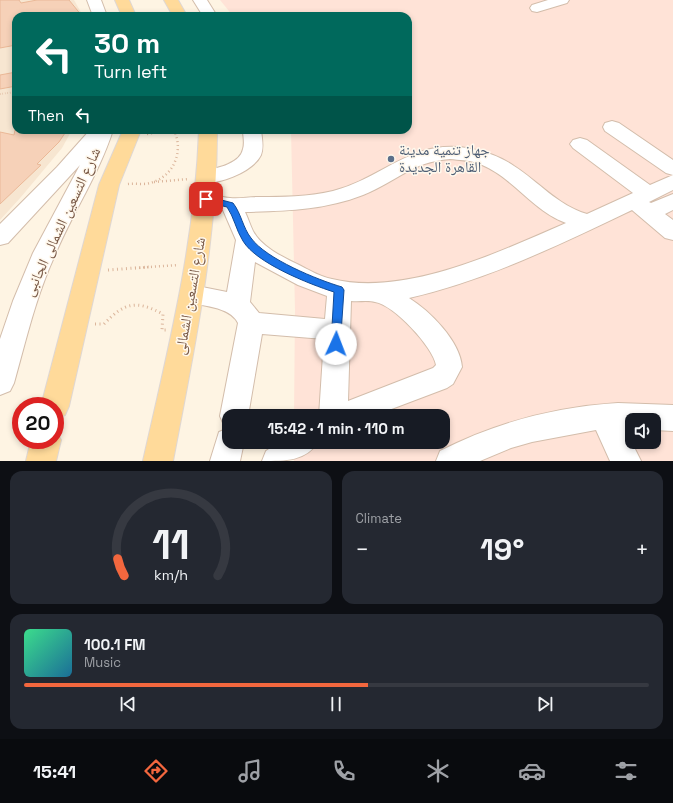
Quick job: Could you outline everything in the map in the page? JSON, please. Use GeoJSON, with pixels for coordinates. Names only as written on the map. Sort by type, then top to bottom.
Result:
{"type":"FeatureCollection","features":[{"type":"Feature","properties":{"kind":"main road"},"geometry":{"type":"LineString","coordinates":[[122,0],[127,12]]}},
{"type":"Feature","properties":{"kind":"main road"},"geometry":{"type":"LineString","coordinates":[[171,0],[178,12]]}},
{"type":"Feature","properties":{"kind":"main road"},"geometry":{"type":"LineString","coordinates":[[57,397],[109,185],[130,134]]}},
{"type":"Feature","properties":{"kind":"main road","name":"شارع التسعين الشمالى"},"geometry":{"type":"LineString","coordinates":[[158,461],[197,264],[206,188],[208,134]]}},
{"type":"Feature","properties":{"kind":"main road"},"geometry":{"type":"LineString","coordinates":[[41,461],[44,449]]}},
{"type":"Feature","properties":{"kind":"street"},"geometry":{"type":"LineString","coordinates":[[94,0],[98,12]]}},
{"type":"Feature","properties":{"kind":"street"},"geometry":{"type":"LineString","coordinates":[[200,0],[208,12]]}},
{"type":"Feature","properties":{"kind":"street"},"geometry":{"type":"LineString","coordinates":[[538,8],[562,0]]}},
{"type":"Feature","properties":{"kind":"street"},"geometry":{"type":"LineString","coordinates":[[612,128],[673,170]]}},
{"type":"Feature","properties":{"kind":"street"},"geometry":{"type":"LineString","coordinates":[[0,237],[64,172],[97,134]]}},
{"type":"Feature","properties":{"kind":"street","name":"شارع التسعين الشمالى الجانبى"},"geometry":{"type":"LineString","coordinates":[[2,373],[22,309],[44,253],[89,168],[102,134]]}},
{"type":"Feature","properties":{"kind":"street"},"geometry":{"type":"LineString","coordinates":[[252,134],[253,148],[249,160],[206,188],[230,205],[235,212],[247,240],[260,253],[278,265],[306,280],[339,290],[379,292],[414,288],[456,275],[565,233],[588,222],[644,202],[673,182]]}},
{"type":"Feature","properties":{"kind":"street"},"geometry":{"type":"LineString","coordinates":[[580,144],[644,202],[673,232]]}},
{"type":"Feature","properties":{"kind":"street"},"geometry":{"type":"LineString","coordinates":[[230,205],[298,203],[338,196],[373,182],[404,163],[419,157],[453,153],[490,160],[506,168],[557,210],[588,222]]}},
{"type":"Feature","properties":{"kind":"street"},"geometry":{"type":"LineString","coordinates":[[644,202],[673,201]]}},
{"type":"Feature","properties":{"kind":"street"},"geometry":{"type":"LineString","coordinates":[[557,210],[565,233]]}},
{"type":"Feature","properties":{"kind":"street"},"geometry":{"type":"LineString","coordinates":[[235,409],[244,314],[247,240]]}},
{"type":"Feature","properties":{"kind":"street"},"geometry":{"type":"LineString","coordinates":[[333,409],[339,290]]}},
{"type":"Feature","properties":{"kind":"street"},"geometry":{"type":"LineString","coordinates":[[360,409],[443,376],[449,366],[447,355],[428,327],[410,311],[379,292]]}},
{"type":"Feature","properties":{"kind":"street"},"geometry":{"type":"LineString","coordinates":[[192,294],[244,314],[337,330]]}},
{"type":"Feature","properties":{"kind":"street"},"geometry":{"type":"LineString","coordinates":[[451,461],[461,455],[511,434],[563,422],[618,416],[673,418]]}},
{"type":"Feature","properties":{"kind":"street"},"geometry":{"type":"LineString","coordinates":[[604,418],[626,461]]}},
{"type":"Feature","properties":{"kind":"street"},"geometry":{"type":"LineString","coordinates":[[226,461],[228,449]]}},
{"type":"Feature","properties":{"kind":"street"},"geometry":{"type":"LineString","coordinates":[[277,461],[293,449]]}},
{"type":"Feature","properties":{"kind":"path"},"geometry":{"type":"LineString","coordinates":[[0,94],[12,92]]}},
{"type":"Feature","properties":{"kind":"path"},"geometry":{"type":"LineString","coordinates":[[151,182],[166,173],[176,160],[180,148],[176,134]]}},
{"type":"Feature","properties":{"kind":"path"},"geometry":{"type":"LineString","coordinates":[[109,185],[151,182],[206,188]]}},
{"type":"Feature","properties":{"kind":"path"},"geometry":{"type":"LineString","coordinates":[[88,271],[197,264]]}},
{"type":"Feature","properties":{"kind":"path"},"geometry":{"type":"LineString","coordinates":[[76,322],[104,324],[114,312],[128,305],[146,305],[163,314],[162,330],[184,331]]}},
{"type":"Feature","properties":{"kind":"shaded area"},"geometry":{"type":"Polygon","coordinates":[[[0,0],[74,0],[81,12],[12,12],[12,134],[70,134],[62,148],[0,220],[0,0]]]}},
{"type":"Feature","properties":{"kind":"shaded area"},"geometry":{"type":"Polygon","coordinates":[[[220,0],[673,0],[673,461],[294,461],[294,449],[450,449],[450,409],[294,409],[295,310],[291,134],[412,134],[412,12],[230,12],[220,0]]]}},
{"type":"Feature","properties":{"kind":"building"},"geometry":{"type":"Polygon","coordinates":[[[0,0],[19,0],[21,3],[37,0],[69,0],[79,12],[12,12],[12,46],[0,48],[0,0]]]}},
{"type":"Feature","properties":{"kind":"building"},"geometry":{"type":"Polygon","coordinates":[[[12,73],[12,87],[0,89],[0,75],[12,73]]]}},
{"type":"Feature","properties":{"kind":"building"},"geometry":{"type":"Polygon","coordinates":[[[0,132],[14,135],[64,134],[59,142],[37,164],[41,165],[0,204],[0,132]]]}},
{"type":"Feature","properties":{"kind":"place","name":"جهاز تنمية مدينة القاهرة الجديدة"},"geometry":{"type":"Point","coordinates":[391,159]}},
{"type":"Feature","properties":{"kind":"route"},"geometry":{"type":"LineString","coordinates":[[206,199],[230,205],[235,212],[247,240],[260,253],[278,265],[306,280],[339,290],[336,344]]}}]}
